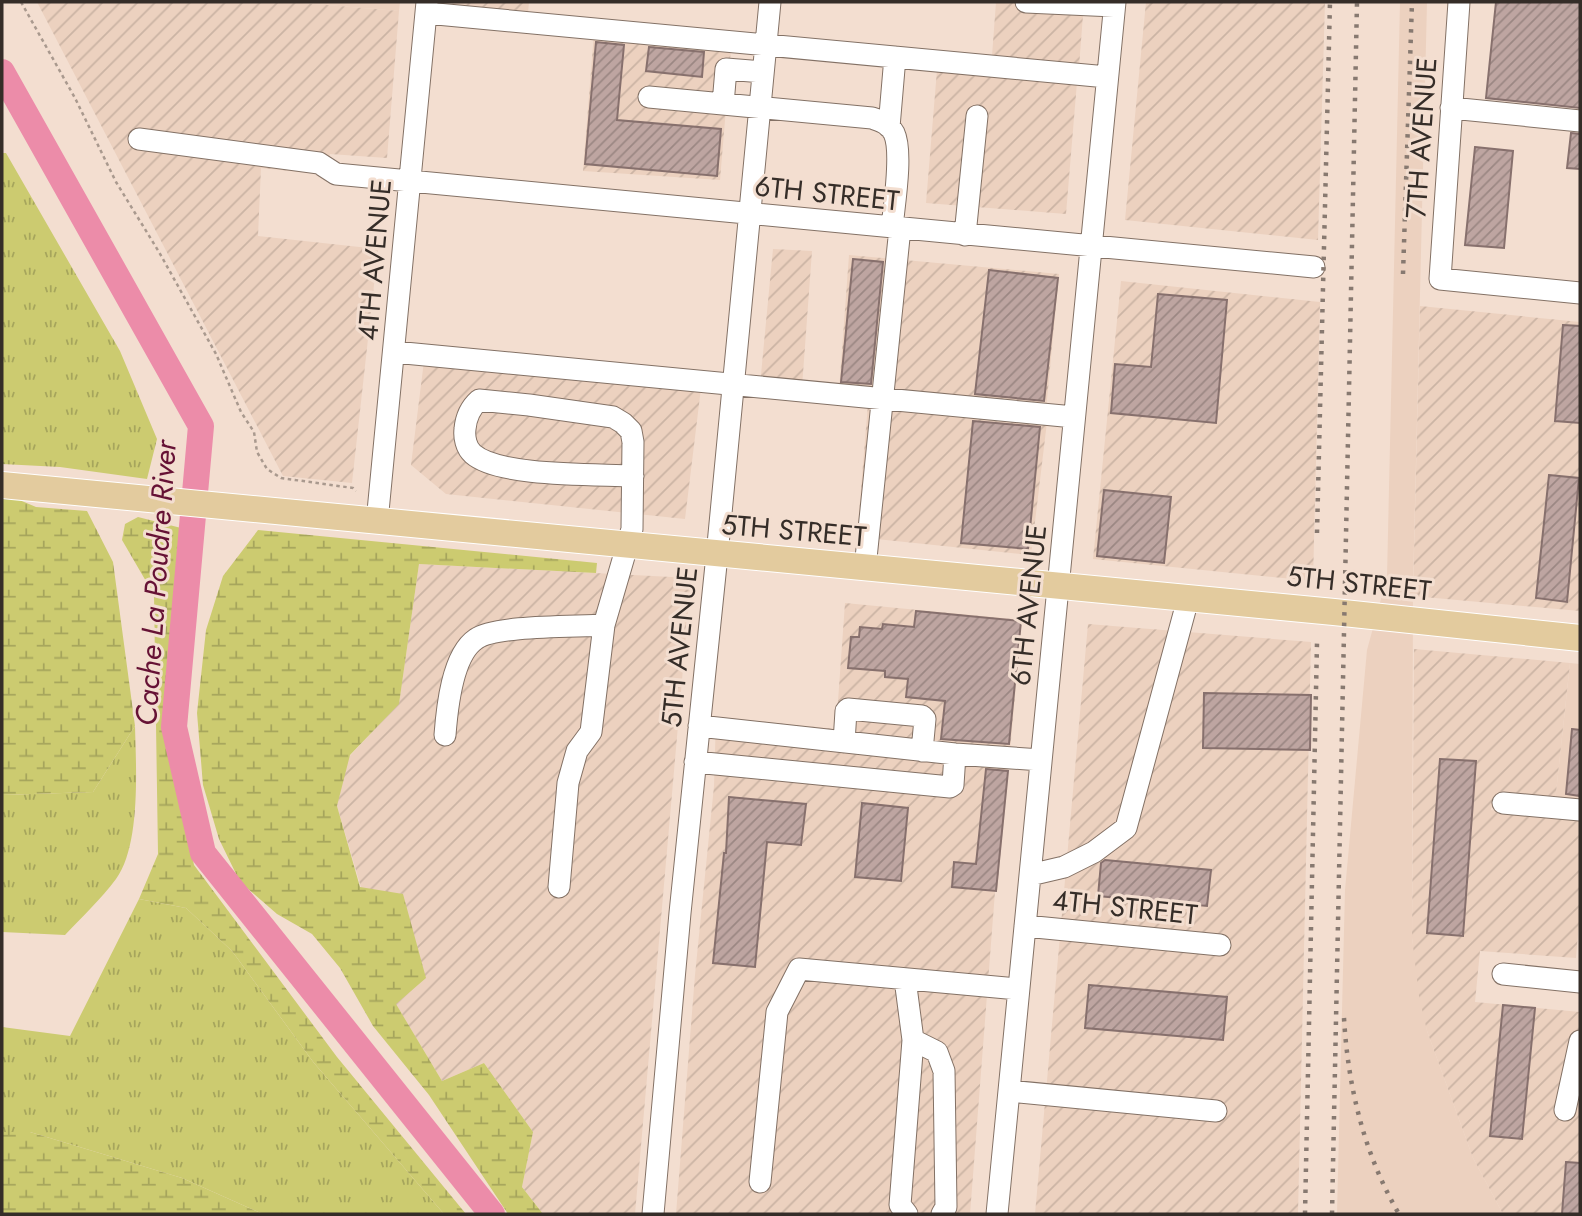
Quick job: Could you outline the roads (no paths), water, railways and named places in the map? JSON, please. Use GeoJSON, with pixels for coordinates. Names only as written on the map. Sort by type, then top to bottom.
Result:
{"type":"FeatureCollection","features":[{"type":"Feature","properties":{"kind":"main road","name":"5TH STREET"},"geometry":{"type":"LineString","coordinates":[[2,485],[1580,638]]}},
{"type":"Feature","properties":{"kind":"street","name":"5TH AVENUE"},"geometry":{"type":"LineString","coordinates":[[653,1214],[769,2]]}},
{"type":"Feature","properties":{"kind":"street"},"geometry":{"type":"LineString","coordinates":[[1026,2],[1114,4]]}},
{"type":"Feature","properties":{"kind":"street","name":"7TH AVENUE"},"geometry":{"type":"LineString","coordinates":[[1459,2],[1440,279],[1580,293]]}},
{"type":"Feature","properties":{"kind":"street","name":"6TH AVENUE"},"geometry":{"type":"LineString","coordinates":[[997,1214],[1114,4]]}},
{"type":"Feature","properties":{"kind":"street"},"geometry":{"type":"LineString","coordinates":[[426,7],[765,44],[1107,77]]}},
{"type":"Feature","properties":{"kind":"street","name":"4TH AVENUE"},"geometry":{"type":"LineString","coordinates":[[377,522],[426,7]]}},
{"type":"Feature","properties":{"kind":"street"},"geometry":{"type":"LineString","coordinates":[[889,127],[895,57]]}},
{"type":"Feature","properties":{"kind":"street"},"geometry":{"type":"LineString","coordinates":[[723,104],[726,68],[763,72]]}},
{"type":"Feature","properties":{"kind":"street"},"geometry":{"type":"LineString","coordinates":[[649,97],[872,118],[885,122],[894,133],[897,154],[896,228],[883,400],[865,568]]}},
{"type":"Feature","properties":{"kind":"street"},"geometry":{"type":"LineString","coordinates":[[1451,108],[1580,121]]}},
{"type":"Feature","properties":{"kind":"street"},"geometry":{"type":"LineString","coordinates":[[965,234],[977,116]]}},
{"type":"Feature","properties":{"kind":"street","name":"6TH STREET"},"geometry":{"type":"LineString","coordinates":[[139,139],[319,163],[336,174],[1314,267]]}},
{"type":"Feature","properties":{"kind":"street"},"geometry":{"type":"LineString","coordinates":[[394,352],[1074,417]]}},
{"type":"Feature","properties":{"kind":"street"},"geometry":{"type":"LineString","coordinates":[[558,887],[568,783],[577,751],[591,732],[604,625],[632,529],[633,476],[631,431],[613,417],[479,400],[466,416],[464,437],[471,452],[484,461],[512,469],[633,476]]}},
{"type":"Feature","properties":{"kind":"street"},"geometry":{"type":"LineString","coordinates":[[1030,875],[1064,867],[1094,852],[1126,828],[1188,599]]}},
{"type":"Feature","properties":{"kind":"street"},"geometry":{"type":"LineString","coordinates":[[445,735],[448,699],[463,654],[475,640],[494,631],[604,625]]}},
{"type":"Feature","properties":{"kind":"street"},"geometry":{"type":"LineString","coordinates":[[844,742],[848,709],[922,716],[925,719],[922,751]]}},
{"type":"Feature","properties":{"kind":"street"},"geometry":{"type":"LineString","coordinates":[[699,726],[922,751],[1041,760]]}},
{"type":"Feature","properties":{"kind":"street"},"geometry":{"type":"LineString","coordinates":[[695,762],[950,787],[953,785],[956,754]]}},
{"type":"Feature","properties":{"kind":"street"},"geometry":{"type":"LineString","coordinates":[[1503,803],[1580,810]]}},
{"type":"Feature","properties":{"kind":"street","name":"4TH STREET"},"geometry":{"type":"LineString","coordinates":[[1024,926],[1220,945]]}},
{"type":"Feature","properties":{"kind":"street"},"geometry":{"type":"LineString","coordinates":[[760,1182],[777,1013],[799,969],[1018,989]]}},
{"type":"Feature","properties":{"kind":"street"},"geometry":{"type":"LineString","coordinates":[[1503,974],[1580,982]]}},
{"type":"Feature","properties":{"kind":"street"},"geometry":{"type":"LineString","coordinates":[[905,979],[913,1040],[900,1205],[908,1214]]}},
{"type":"Feature","properties":{"kind":"street"},"geometry":{"type":"LineString","coordinates":[[913,1040],[937,1052],[944,1071],[946,1207],[942,1214]]}},
{"type":"Feature","properties":{"kind":"street"},"geometry":{"type":"LineString","coordinates":[[1565,1110],[1580,1041]]}},
{"type":"Feature","properties":{"kind":"street"},"geometry":{"type":"LineString","coordinates":[[1009,1091],[1216,1111]]}},
{"type":"Feature","properties":{"kind":"waterway","name":"Cache La Poudre River"},"geometry":{"type":"LineString","coordinates":[[2,72],[201,426],[174,727],[203,853],[492,1214]]}},
{"type":"Feature","properties":{"kind":"railway"},"geometry":{"type":"LineString","coordinates":[[1317,533],[1330,2]]}},
{"type":"Feature","properties":{"kind":"railway"},"geometry":{"type":"LineString","coordinates":[[1332,1214],[1357,2]]}},
{"type":"Feature","properties":{"kind":"railway"},"geometry":{"type":"LineString","coordinates":[[1403,274],[1412,2]]}},
{"type":"Feature","properties":{"kind":"railway"},"geometry":{"type":"LineString","coordinates":[[1305,1214],[1317,643]]}},
{"type":"Feature","properties":{"kind":"railway"},"geometry":{"type":"LineString","coordinates":[[1344,1018],[1349,1069],[1367,1144],[1399,1214]]}}]}
